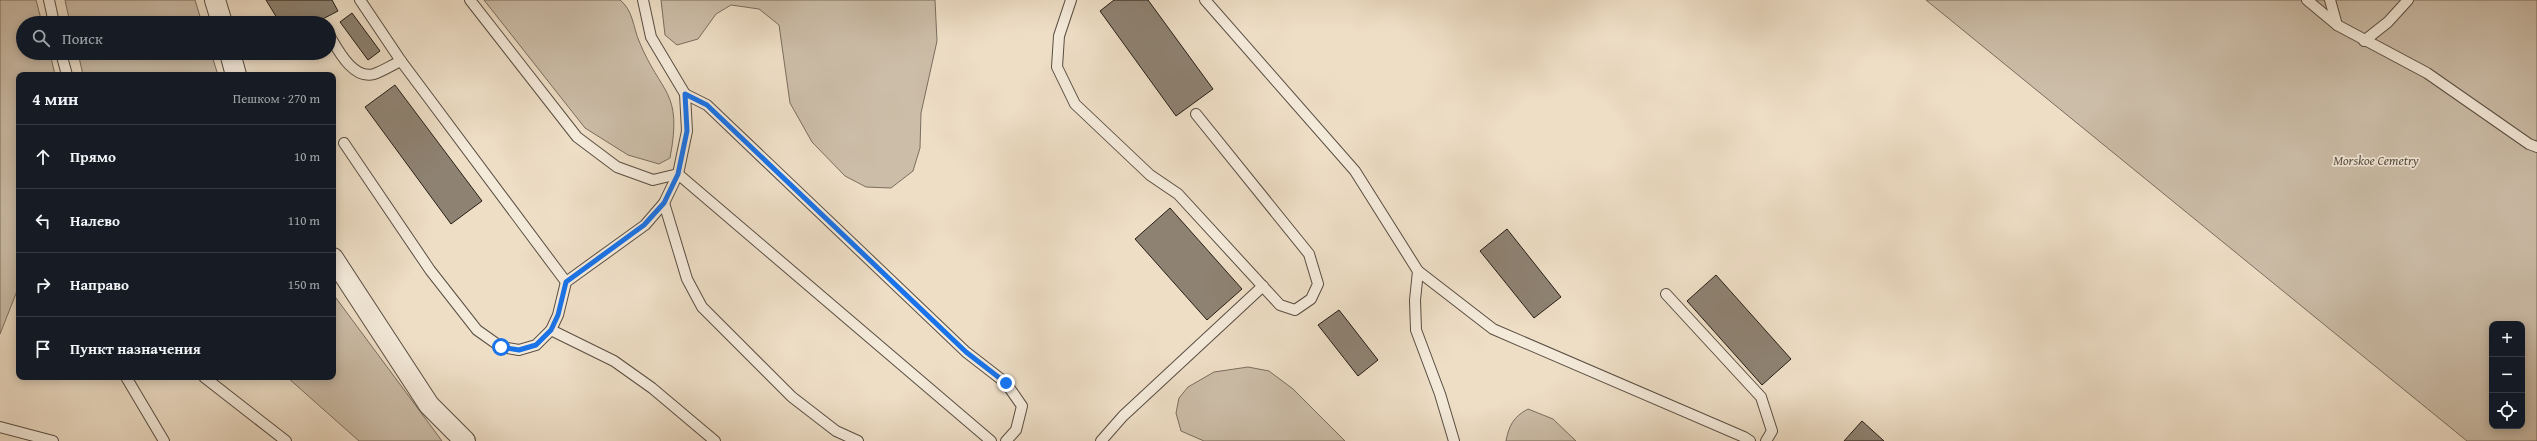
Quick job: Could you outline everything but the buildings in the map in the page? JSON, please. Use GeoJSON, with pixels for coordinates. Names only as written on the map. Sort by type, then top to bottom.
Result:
{"type":"FeatureCollection","features":[{"type":"Feature","properties":{"kind":"street"},"geometry":{"type":"LineString","coordinates":[[215,0],[220,16]]}},
{"type":"Feature","properties":{"kind":"street"},"geometry":{"type":"LineString","coordinates":[[232,60],[235,72]]}},
{"type":"Feature","properties":{"kind":"street"},"geometry":{"type":"LineString","coordinates":[[336,263],[429,405],[465,441]]}},
{"type":"Feature","properties":{"kind":"lane"},"geometry":{"type":"LineString","coordinates":[[49,0],[52,16]]}},
{"type":"Feature","properties":{"kind":"lane"},"geometry":{"type":"LineString","coordinates":[[360,0],[401,61],[566,282]]}},
{"type":"Feature","properties":{"kind":"lane"},"geometry":{"type":"LineString","coordinates":[[470,0],[577,137],[617,167],[653,180],[678,174]]}},
{"type":"Feature","properties":{"kind":"lane"},"geometry":{"type":"LineString","coordinates":[[344,143],[430,270],[477,330],[501,347],[519,350],[536,345],[551,330],[558,315],[566,282],[644,225],[664,203],[678,174],[687,131],[685,94],[651,37],[643,0]]}},
{"type":"Feature","properties":{"kind":"lane"},"geometry":{"type":"LineString","coordinates":[[1071,0],[1059,36],[1057,68],[1075,104],[1150,176],[1178,194],[1280,305],[1295,310],[1311,299],[1318,284],[1309,254],[1196,114]]}},
{"type":"Feature","properties":{"kind":"lane"},"geometry":{"type":"LineString","coordinates":[[1205,0],[1355,171],[1418,271],[1493,329],[1744,437],[1750,441]]}},
{"type":"Feature","properties":{"kind":"lane"},"geometry":{"type":"LineString","coordinates":[[2307,0],[2337,25],[2364,41],[2427,73],[2529,144],[2537,147]]}},
{"type":"Feature","properties":{"kind":"lane"},"geometry":{"type":"LineString","coordinates":[[2330,0],[2337,25]]}},
{"type":"Feature","properties":{"kind":"lane"},"geometry":{"type":"LineString","coordinates":[[2364,41],[2388,22],[2408,0]]}},
{"type":"Feature","properties":{"kind":"lane"},"geometry":{"type":"LineString","coordinates":[[336,46],[345,60],[358,72],[365,75],[374,74],[401,61]]}},
{"type":"Feature","properties":{"kind":"lane"},"geometry":{"type":"LineString","coordinates":[[63,60],[66,72]]}},
{"type":"Feature","properties":{"kind":"lane"},"geometry":{"type":"LineString","coordinates":[[685,94],[707,105],[966,352],[1006,383],[1022,406],[1016,430],[1006,441]]}},
{"type":"Feature","properties":{"kind":"lane"},"geometry":{"type":"LineString","coordinates":[[678,174],[992,441]]}},
{"type":"Feature","properties":{"kind":"lane"},"geometry":{"type":"LineString","coordinates":[[664,203],[687,279],[702,307],[792,397],[836,431],[858,441]]}},
{"type":"Feature","properties":{"kind":"lane"},"geometry":{"type":"LineString","coordinates":[[1418,271],[1415,300],[1416,330],[1440,394],[1454,441]]}},
{"type":"Feature","properties":{"kind":"lane"},"geometry":{"type":"LineString","coordinates":[[1100,441],[1123,416],[1263,286]]}},
{"type":"Feature","properties":{"kind":"lane"},"geometry":{"type":"LineString","coordinates":[[1666,294],[1761,397],[1772,431],[1766,441]]}},
{"type":"Feature","properties":{"kind":"lane"},"geometry":{"type":"LineString","coordinates":[[551,330],[614,361],[652,388],[716,441]]}},
{"type":"Feature","properties":{"kind":"lane"},"geometry":{"type":"LineString","coordinates":[[128,380],[164,441]]}},
{"type":"Feature","properties":{"kind":"lane"},"geometry":{"type":"LineString","coordinates":[[208,380],[286,441]]}},
{"type":"Feature","properties":{"kind":"lane"},"geometry":{"type":"LineString","coordinates":[[0,427],[53,441]]}},
{"type":"Feature","properties":{"kind":"green space"},"geometry":{"type":"Polygon","coordinates":[[[0,0],[36,0],[40,16],[16,16],[16,60],[52,60],[54,72],[16,72],[16,294],[0,334],[0,0]]]}},
{"type":"Feature","properties":{"kind":"green space"},"geometry":{"type":"Polygon","coordinates":[[[65,0],[195,0],[200,16],[68,16],[65,0]]]}},
{"type":"Feature","properties":{"kind":"green space"},"geometry":{"type":"Polygon","coordinates":[[[484,0],[620,0],[628,9],[647,59],[668,94],[672,105],[674,119],[670,158],[659,164],[628,155],[585,128],[484,0]]]}},
{"type":"Feature","properties":{"kind":"green space"},"geometry":{"type":"Polygon","coordinates":[[[661,0],[935,0],[937,41],[921,113],[920,148],[913,171],[891,188],[866,187],[845,176],[812,142],[790,103],[779,25],[759,9],[731,5],[716,14],[698,39],[677,45],[665,35],[661,0]]]}},
{"type":"Feature","properties":{"kind":"green space","name":"Morskoe Cemetry"},"geometry":{"type":"Polygon","coordinates":[[[1926,0],[2537,0],[2537,441],[2467,441],[1926,0]]]}},
{"type":"Feature","properties":{"kind":"green space"},"geometry":{"type":"Polygon","coordinates":[[[80,60],[213,60],[217,72],[82,72],[80,60]]]}},
{"type":"Feature","properties":{"kind":"green space"},"geometry":{"type":"Polygon","coordinates":[[[336,298],[442,441],[359,441],[290,380],[336,380],[336,298]]]}},
{"type":"Feature","properties":{"kind":"green space"},"geometry":{"type":"Polygon","coordinates":[[[1248,367],[1269,371],[1293,389],[1345,441],[1204,441],[1181,431],[1176,413],[1179,398],[1188,387],[1214,372],[1248,367]]]}},
{"type":"Feature","properties":{"kind":"green space"},"geometry":{"type":"Polygon","coordinates":[[[1528,409],[1553,419],[1576,441],[1506,441],[1512,422],[1528,409]]]}},
{"type":"Feature","properties":{"kind":"route"},"geometry":{"type":"LineString","coordinates":[[501,347],[519,350],[536,345],[551,330],[558,315],[566,282],[610,248],[644,225],[664,203],[678,174],[687,131],[685,94],[707,105],[966,352],[1006,383]]}}]}
